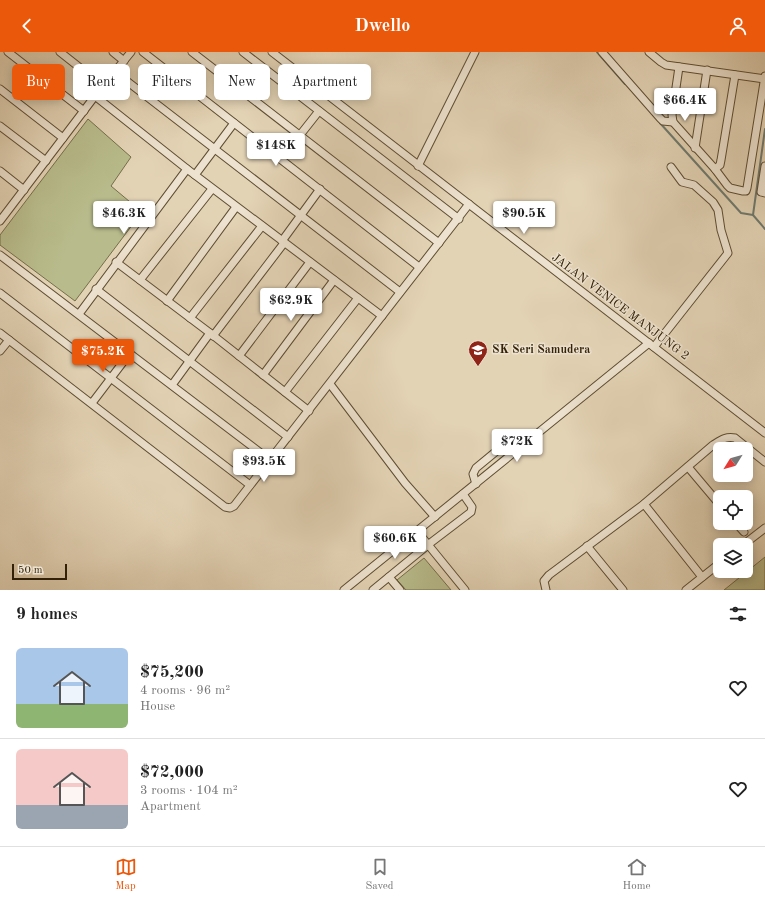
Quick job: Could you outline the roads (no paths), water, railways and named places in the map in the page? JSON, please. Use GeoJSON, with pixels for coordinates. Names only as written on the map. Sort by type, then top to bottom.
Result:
{"type":"FeatureCollection","features":[{"type":"Feature","properties":{"kind":"street"},"geometry":{"type":"LineString","coordinates":[[8,52],[84,110]]}},
{"type":"Feature","properties":{"kind":"street"},"geometry":{"type":"LineString","coordinates":[[60,52],[75,64]]}},
{"type":"Feature","properties":{"kind":"street"},"geometry":{"type":"LineString","coordinates":[[113,52],[124,61]]}},
{"type":"Feature","properties":{"kind":"street"},"geometry":{"type":"LineString","coordinates":[[122,64],[131,52]]}},
{"type":"Feature","properties":{"kind":"street"},"geometry":{"type":"LineString","coordinates":[[143,52],[419,267]]}},
{"type":"Feature","properties":{"kind":"street"},"geometry":{"type":"LineString","coordinates":[[192,52],[439,243]]}},
{"type":"Feature","properties":{"kind":"street"},"geometry":{"type":"LineString","coordinates":[[242,52],[459,219]]}},
{"type":"Feature","properties":{"kind":"street","name":"JALAN VENICE MANJUNG 2"},"geometry":{"type":"LineString","coordinates":[[272,52],[765,433]]}},
{"type":"Feature","properties":{"kind":"street"},"geometry":{"type":"LineString","coordinates":[[418,166],[475,52]]}},
{"type":"Feature","properties":{"kind":"street"},"geometry":{"type":"LineString","coordinates":[[602,52],[660,118],[667,122],[673,122]]}},
{"type":"Feature","properties":{"kind":"street"},"geometry":{"type":"LineString","coordinates":[[649,52],[660,62],[666,65],[765,78],[746,191],[730,188],[673,122],[672,116],[679,67]]}},
{"type":"Feature","properties":{"kind":"street"},"geometry":{"type":"LineString","coordinates":[[695,148],[707,70]]}},
{"type":"Feature","properties":{"kind":"street"},"geometry":{"type":"LineString","coordinates":[[715,169],[720,165],[735,75]]}},
{"type":"Feature","properties":{"kind":"street"},"geometry":{"type":"LineString","coordinates":[[130,83],[400,292]]}},
{"type":"Feature","properties":{"kind":"street"},"geometry":{"type":"LineString","coordinates":[[0,89],[63,138]]}},
{"type":"Feature","properties":{"kind":"street"},"geometry":{"type":"LineString","coordinates":[[0,221],[3,211],[24,190],[92,100]]}},
{"type":"Feature","properties":{"kind":"street"},"geometry":{"type":"LineString","coordinates":[[100,100],[236,207],[382,316]]}},
{"type":"Feature","properties":{"kind":"street"},"geometry":{"type":"LineString","coordinates":[[281,159],[319,111]]}},
{"type":"Feature","properties":{"kind":"street"},"geometry":{"type":"LineString","coordinates":[[195,175],[234,123]]}},
{"type":"Feature","properties":{"kind":"street"},"geometry":{"type":"LineString","coordinates":[[0,126],[46,161]]}},
{"type":"Feature","properties":{"kind":"street"},"geometry":{"type":"LineString","coordinates":[[763,193],[765,166]]}},
{"type":"Feature","properties":{"kind":"street"},"geometry":{"type":"LineString","coordinates":[[344,590],[527,442],[651,345],[728,253],[721,230],[718,210],[713,202],[694,185],[682,182],[671,167]]}},
{"type":"Feature","properties":{"kind":"street"},"geometry":{"type":"LineString","coordinates":[[78,314],[187,169]]}},
{"type":"Feature","properties":{"kind":"street"},"geometry":{"type":"LineString","coordinates":[[0,171],[24,190]]}},
{"type":"Feature","properties":{"kind":"street"},"geometry":{"type":"LineString","coordinates":[[140,280],[212,188]]}},
{"type":"Feature","properties":{"kind":"street"},"geometry":{"type":"LineString","coordinates":[[172,385],[283,242],[320,189]]}},
{"type":"Feature","properties":{"kind":"street"},"geometry":{"type":"LineString","coordinates":[[0,333],[225,507],[230,508],[234,506],[309,411],[419,267],[459,219],[469,204]]}},
{"type":"Feature","properties":{"kind":"street"},"geometry":{"type":"LineString","coordinates":[[168,301],[236,207]]}},
{"type":"Feature","properties":{"kind":"street"},"geometry":{"type":"LineString","coordinates":[[190,318],[262,226]]}},
{"type":"Feature","properties":{"kind":"street"},"geometry":{"type":"LineString","coordinates":[[0,255],[270,460]]}},
{"type":"Feature","properties":{"kind":"street"},"geometry":{"type":"LineString","coordinates":[[116,262],[309,411]]}},
{"type":"Feature","properties":{"kind":"street"},"geometry":{"type":"LineString","coordinates":[[239,356],[310,262]]}},
{"type":"Feature","properties":{"kind":"street"},"geometry":{"type":"LineString","coordinates":[[263,375],[334,280]]}},
{"type":"Feature","properties":{"kind":"street"},"geometry":{"type":"LineString","coordinates":[[96,289],[288,437]]}},
{"type":"Feature","properties":{"kind":"street"},"geometry":{"type":"LineString","coordinates":[[0,292],[250,485]]}},
{"type":"Feature","properties":{"kind":"street"},"geometry":{"type":"LineString","coordinates":[[285,392],[358,298]]}},
{"type":"Feature","properties":{"kind":"street"},"geometry":{"type":"LineString","coordinates":[[0,351],[9,340]]}},
{"type":"Feature","properties":{"kind":"street"},"geometry":{"type":"LineString","coordinates":[[92,403],[130,353]]}},
{"type":"Feature","properties":{"kind":"street"},"geometry":{"type":"LineString","coordinates":[[330,384],[405,483],[435,517]]}},
{"type":"Feature","properties":{"kind":"street"},"geometry":{"type":"LineString","coordinates":[[476,484],[473,474],[476,468],[516,436],[527,442]]}},
{"type":"Feature","properties":{"kind":"street"},"geometry":{"type":"LineString","coordinates":[[546,590],[544,581],[549,574],[644,504],[713,445],[724,438],[735,438],[765,462]]}},
{"type":"Feature","properties":{"kind":"street"},"geometry":{"type":"LineString","coordinates":[[688,467],[713,497]]}},
{"type":"Feature","properties":{"kind":"street"},"geometry":{"type":"LineString","coordinates":[[373,590],[429,544],[472,512],[472,508],[463,494]]}},
{"type":"Feature","properties":{"kind":"street"},"geometry":{"type":"LineString","coordinates":[[644,504],[702,577]]}},
{"type":"Feature","properties":{"kind":"street"},"geometry":{"type":"LineString","coordinates":[[752,538],[765,528]]}},
{"type":"Feature","properties":{"kind":"street"},"geometry":{"type":"LineString","coordinates":[[417,531],[465,590]]}},
{"type":"Feature","properties":{"kind":"street"},"geometry":{"type":"LineString","coordinates":[[588,546],[623,590]]}},
{"type":"Feature","properties":{"kind":"street"},"geometry":{"type":"LineString","coordinates":[[686,590],[713,568]]}},
{"type":"Feature","properties":{"kind":"street"},"geometry":{"type":"LineString","coordinates":[[389,576],[400,590]]}},
{"type":"Feature","properties":{"kind":"waterway"},"geometry":{"type":"LineString","coordinates":[[597,52],[625,84]]}},
{"type":"Feature","properties":{"kind":"waterway"},"geometry":{"type":"LineString","coordinates":[[660,123],[741,213],[753,215],[765,229]]}},
{"type":"Feature","properties":{"kind":"waterway"},"geometry":{"type":"LineString","coordinates":[[753,215],[765,129]]}},
{"type":"Feature","properties":{"kind":"place","name":"SK Seri Samudera"},"geometry":{"type":"Point","coordinates":[478,367]}}]}
